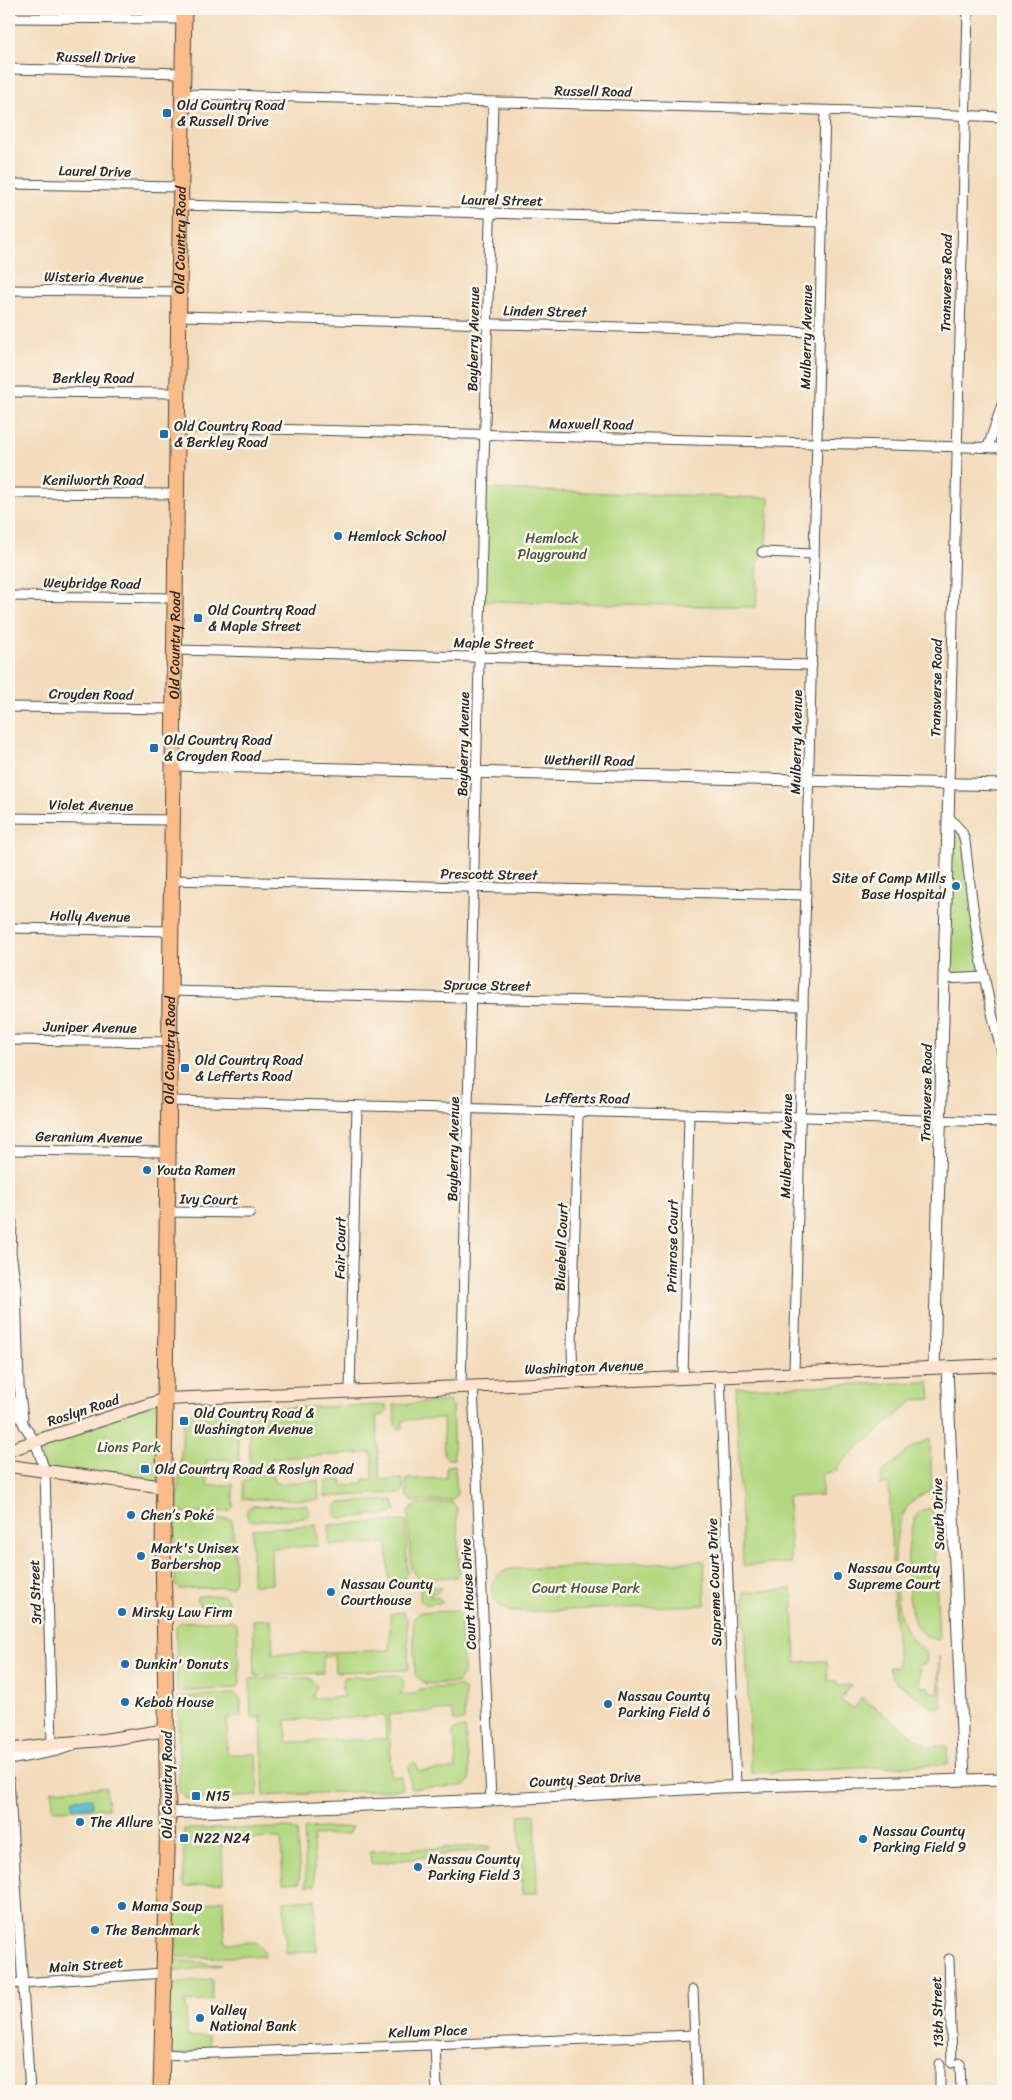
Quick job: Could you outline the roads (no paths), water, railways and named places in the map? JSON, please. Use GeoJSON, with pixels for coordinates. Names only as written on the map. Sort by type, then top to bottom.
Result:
{"type":"FeatureCollection","features":[{"type":"Feature","properties":{"kind":"main road","name":"Old Country Road"},"geometry":{"type":"LineString","coordinates":[[161,2091],[168,1813],[164,1488],[178,316],[184,14]]}},
{"type":"Feature","properties":{"kind":"main road","name":"Washington Avenue"},"geometry":{"type":"LineString","coordinates":[[166,1399],[1003,1365]]}},
{"type":"Feature","properties":{"kind":"main road","name":"Roslyn Road"},"geometry":{"type":"LineString","coordinates":[[9,1450],[166,1399]]}},
{"type":"Feature","properties":{"kind":"main road"},"geometry":{"type":"LineString","coordinates":[[9,1466],[164,1488]]}},
{"type":"Feature","properties":{"kind":"main road"},"geometry":{"type":"LineString","coordinates":[[9,1750],[52,1744],[81,1743],[167,1730]]}},
{"type":"Feature","properties":{"kind":"street","name":"Transverse Road"},"geometry":{"type":"LineString","coordinates":[[934,1368],[968,9]]}},
{"type":"Feature","properties":{"kind":"street"},"geometry":{"type":"LineString","coordinates":[[9,18],[184,14]]}},
{"type":"Feature","properties":{"kind":"street","name":"Russell Drive"},"geometry":{"type":"LineString","coordinates":[[9,69],[184,73]]}},
{"type":"Feature","properties":{"kind":"street","name":"Russell Road"},"geometry":{"type":"LineString","coordinates":[[182,94],[826,110],[1003,117]]}},
{"type":"Feature","properties":{"kind":"street","name":"Bayberry Avenue"},"geometry":{"type":"LineString","coordinates":[[467,1386],[468,1109],[493,102]]}},
{"type":"Feature","properties":{"kind":"street","name":"Mulberry Avenue"},"geometry":{"type":"LineString","coordinates":[[794,1373],[826,110]]}},
{"type":"Feature","properties":{"kind":"street","name":"Laurel Drive"},"geometry":{"type":"LineString","coordinates":[[9,184],[180,186]]}},
{"type":"Feature","properties":{"kind":"street","name":"Laurel Street"},"geometry":{"type":"LineString","coordinates":[[181,205],[823,222]]}},
{"type":"Feature","properties":{"kind":"street","name":"Wisteria Avenue"},"geometry":{"type":"LineString","coordinates":[[9,290],[179,292]]}},
{"type":"Feature","properties":{"kind":"street","name":"Linden Street"},"geometry":{"type":"LineString","coordinates":[[178,316],[820,332]]}},
{"type":"Feature","properties":{"kind":"street","name":"Berkley Road"},"geometry":{"type":"LineString","coordinates":[[9,392],[178,392]]}},
{"type":"Feature","properties":{"kind":"street"},"geometry":{"type":"LineString","coordinates":[[988,447],[1003,402]]}},
{"type":"Feature","properties":{"kind":"street","name":"Maxwell Road"},"geometry":{"type":"LineString","coordinates":[[177,428],[1003,448]]}},
{"type":"Feature","properties":{"kind":"street","name":"Kenilworth Road"},"geometry":{"type":"LineString","coordinates":[[9,493],[176,494]]}},
{"type":"Feature","properties":{"kind":"street"},"geometry":{"type":"LineString","coordinates":[[762,552],[814,554]]}},
{"type":"Feature","properties":{"kind":"street","name":"Weybridge Road"},"geometry":{"type":"LineString","coordinates":[[9,596],[175,598]]}},
{"type":"Feature","properties":{"kind":"street","name":"Maple Street"},"geometry":{"type":"LineString","coordinates":[[175,650],[812,665]]}},
{"type":"Feature","properties":{"kind":"street","name":"Croyden Road"},"geometry":{"type":"LineString","coordinates":[[9,707],[174,709]]}},
{"type":"Feature","properties":{"kind":"street","name":"Wetherill Road"},"geometry":{"type":"LineString","coordinates":[[173,764],[1003,785]]}},
{"type":"Feature","properties":{"kind":"street"},"geometry":{"type":"LineString","coordinates":[[948,816],[962,832],[965,841],[974,919],[1003,1056]]}},
{"type":"Feature","properties":{"kind":"street","name":"Violet Avenue"},"geometry":{"type":"LineString","coordinates":[[9,818],[173,820]]}},
{"type":"Feature","properties":{"kind":"street","name":"Prescott Street"},"geometry":{"type":"LineString","coordinates":[[172,880],[806,895]]}},
{"type":"Feature","properties":{"kind":"street","name":"Holly Avenue"},"geometry":{"type":"LineString","coordinates":[[9,928],[171,931]]}},
{"type":"Feature","properties":{"kind":"street"},"geometry":{"type":"LineString","coordinates":[[944,979],[985,977]]}},
{"type":"Feature","properties":{"kind":"street","name":"Spruce Street"},"geometry":{"type":"LineString","coordinates":[[171,991],[803,1006]]}},
{"type":"Feature","properties":{"kind":"street","name":"Juniper Avenue"},"geometry":{"type":"LineString","coordinates":[[9,1040],[170,1042]]}},
{"type":"Feature","properties":{"kind":"street","name":"Lefferts Road"},"geometry":{"type":"LineString","coordinates":[[169,1101],[1003,1122]]}},
{"type":"Feature","properties":{"kind":"street","name":"Fair Court"},"geometry":{"type":"LineString","coordinates":[[350,1391],[357,1106]]}},
{"type":"Feature","properties":{"kind":"street","name":"Bluebell Court"},"geometry":{"type":"LineString","coordinates":[[573,1382],[572,1345],[578,1112]]}},
{"type":"Feature","properties":{"kind":"street","name":"Primrose Court"},"geometry":{"type":"LineString","coordinates":[[683,1378],[689,1114]]}},
{"type":"Feature","properties":{"kind":"street","name":"Geranium Avenue"},"geometry":{"type":"LineString","coordinates":[[9,1150],[168,1152]]}},
{"type":"Feature","properties":{"kind":"street","name":"Ivy Court"},"geometry":{"type":"LineString","coordinates":[[167,1212],[250,1213]]}},
{"type":"Feature","properties":{"kind":"street"},"geometry":{"type":"LineString","coordinates":[[12,1222],[19,1386],[25,1427]]}},
{"type":"Feature","properties":{"kind":"street"},"geometry":{"type":"LineString","coordinates":[[9,1266],[12,1253]]}},
{"type":"Feature","properties":{"kind":"street","name":"South Drive"},"geometry":{"type":"LineString","coordinates":[[947,1367],[964,1780]]}},
{"type":"Feature","properties":{"kind":"street","name":"Supreme Court Drive"},"geometry":{"type":"LineString","coordinates":[[720,1376],[736,1786]]}},
{"type":"Feature","properties":{"kind":"street","name":"Court House Drive"},"geometry":{"type":"LineString","coordinates":[[467,1386],[491,1800]]}},
{"type":"Feature","properties":{"kind":"street","name":"3rd Street"},"geometry":{"type":"LineString","coordinates":[[9,1394],[25,1427],[35,1441],[45,1471],[52,1744]]}},
{"type":"Feature","properties":{"kind":"street"},"geometry":{"type":"LineString","coordinates":[[9,1760],[57,1751],[81,1743]]}},
{"type":"Feature","properties":{"kind":"street","name":"County Seat Drive"},"geometry":{"type":"LineString","coordinates":[[168,1813],[491,1800],[736,1786],[1003,1778]]}},
{"type":"Feature","properties":{"kind":"street"},"geometry":{"type":"LineString","coordinates":[[9,1780],[30,2091]]}},
{"type":"Feature","properties":{"kind":"street","name":"13th Street"},"geometry":{"type":"LineString","coordinates":[[949,1959],[956,2063],[961,2091]]}},
{"type":"Feature","properties":{"kind":"street","name":"Main Street"},"geometry":{"type":"LineString","coordinates":[[9,1984],[164,1974]]}},
{"type":"Feature","properties":{"kind":"street"},"geometry":{"type":"LineString","coordinates":[[693,1990],[697,2091]]}},
{"type":"Feature","properties":{"kind":"street","name":"Kellum Place"},"geometry":{"type":"LineString","coordinates":[[162,2055],[695,2035]]}},
{"type":"Feature","properties":{"kind":"street"},"geometry":{"type":"LineString","coordinates":[[435,2044],[437,2091]]}},
{"type":"Feature","properties":{"kind":"street"},"geometry":{"type":"LineString","coordinates":[[940,2064],[940,2091]]}},
{"type":"Feature","properties":{"kind":"water"},"geometry":{"type":"Polygon","coordinates":[[[92,1798],[92,1807],[73,1808],[73,1799],[92,1798]]]}},
{"type":"Feature","properties":{"kind":"place","name":"Old Country Road & Russell Drive"},"geometry":{"type":"Point","coordinates":[167,113]}},
{"type":"Feature","properties":{"kind":"place","name":"Old Country Road & Berkley Road"},"geometry":{"type":"Point","coordinates":[164,434]}},
{"type":"Feature","properties":{"kind":"place","name":"Hemlock School"},"geometry":{"type":"Point","coordinates":[338,536]}},
{"type":"Feature","properties":{"kind":"place","name":"Old Country Road & Maple Street"},"geometry":{"type":"Point","coordinates":[198,618]}},
{"type":"Feature","properties":{"kind":"place","name":"Old Country Road & Croyden Road"},"geometry":{"type":"Point","coordinates":[154,748]}},
{"type":"Feature","properties":{"kind":"place","name":"Site of Camp Mills Base Hospital"},"geometry":{"type":"Point","coordinates":[956,886]}},
{"type":"Feature","properties":{"kind":"place","name":"Old Country Road & Lefferts Road"},"geometry":{"type":"Point","coordinates":[185,1068]}},
{"type":"Feature","properties":{"kind":"place","name":"Youta Ramen"},"geometry":{"type":"Point","coordinates":[147,1170]}},
{"type":"Feature","properties":{"kind":"place","name":"Old Country Road & Washington Avenue"},"geometry":{"type":"Point","coordinates":[184,1421]}},
{"type":"Feature","properties":{"kind":"place","name":"Old Country Road & Roslyn Road"},"geometry":{"type":"Point","coordinates":[145,1469]}},
{"type":"Feature","properties":{"kind":"place","name":"Chen’s Poké"},"geometry":{"type":"Point","coordinates":[131,1515]}},
{"type":"Feature","properties":{"kind":"place","name":"Mark's Unisex Barbershop"},"geometry":{"type":"Point","coordinates":[141,1556]}},
{"type":"Feature","properties":{"kind":"place","name":"Nassau County Supreme Court"},"geometry":{"type":"Point","coordinates":[838,1576]}},
{"type":"Feature","properties":{"kind":"place","name":"Nassau County Courthouse"},"geometry":{"type":"Point","coordinates":[331,1592]}},
{"type":"Feature","properties":{"kind":"place","name":"Mirsky Law Firm"},"geometry":{"type":"Point","coordinates":[122,1612]}},
{"type":"Feature","properties":{"kind":"place","name":"Dunkin' Donuts"},"geometry":{"type":"Point","coordinates":[125,1664]}},
{"type":"Feature","properties":{"kind":"place","name":"Kebob House"},"geometry":{"type":"Point","coordinates":[125,1702]}},
{"type":"Feature","properties":{"kind":"place","name":"Nassau County Parking Field 6"},"geometry":{"type":"Point","coordinates":[608,1704]}},
{"type":"Feature","properties":{"kind":"place","name":"N15"},"geometry":{"type":"Point","coordinates":[196,1796]}},
{"type":"Feature","properties":{"kind":"place","name":"The Allure"},"geometry":{"type":"Point","coordinates":[80,1822]}},
{"type":"Feature","properties":{"kind":"place","name":"N22 N24"},"geometry":{"type":"Point","coordinates":[184,1838]}},
{"type":"Feature","properties":{"kind":"place","name":"Nassau County Parking Field 9"},"geometry":{"type":"Point","coordinates":[863,1839]}},
{"type":"Feature","properties":{"kind":"place","name":"Nassau County Parking Field 3"},"geometry":{"type":"Point","coordinates":[418,1867]}},
{"type":"Feature","properties":{"kind":"place","name":"Mama Soup"},"geometry":{"type":"Point","coordinates":[122,1906]}},
{"type":"Feature","properties":{"kind":"place","name":"The Benchmark"},"geometry":{"type":"Point","coordinates":[95,1930]}},
{"type":"Feature","properties":{"kind":"place","name":"Valley National Bank"},"geometry":{"type":"Point","coordinates":[200,2018]}},
{"type":"Feature","properties":{"kind":"park label","name":"Hemlock Playground"},"geometry":{"type":"Point","coordinates":[552,546]}},
{"type":"Feature","properties":{"kind":"park label","name":"Lions Park"},"geometry":{"type":"Point","coordinates":[129,1447]}},
{"type":"Feature","properties":{"kind":"park label","name":"Court House Park"},"geometry":{"type":"Point","coordinates":[586,1588]}}]}
